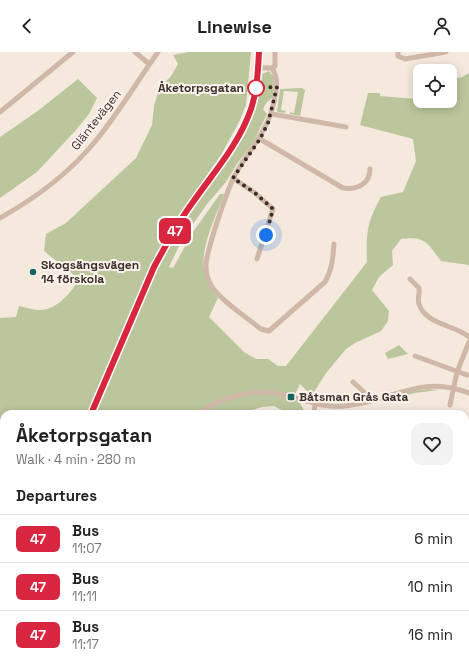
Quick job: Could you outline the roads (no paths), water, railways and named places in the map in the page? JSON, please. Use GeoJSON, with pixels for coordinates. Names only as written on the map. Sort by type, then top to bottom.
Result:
{"type":"FeatureCollection","features":[{"type":"Feature","properties":{"kind":"street"},"geometry":{"type":"LineString","coordinates":[[0,112],[73,52]]}},
{"type":"Feature","properties":{"kind":"street"},"geometry":{"type":"LineString","coordinates":[[136,52],[149,64]]}},
{"type":"Feature","properties":{"kind":"street","name":"Gläntevägen"},"geometry":{"type":"LineString","coordinates":[[0,218],[29,201],[45,189],[92,145],[113,119],[158,52]]}},
{"type":"Feature","properties":{"kind":"street"},"geometry":{"type":"LineString","coordinates":[[93,410],[157,261],[191,204],[233,148],[243,129],[254,101],[259,52]]}},
{"type":"Feature","properties":{"kind":"street"},"geometry":{"type":"LineString","coordinates":[[272,68],[276,62],[275,52]]}},
{"type":"Feature","properties":{"kind":"street"},"geometry":{"type":"LineString","coordinates":[[398,52],[398,56],[405,59],[446,52]]}},
{"type":"Feature","properties":{"kind":"street"},"geometry":{"type":"LineString","coordinates":[[258,68],[272,68]]}},
{"type":"Feature","properties":{"kind":"street"},"geometry":{"type":"LineString","coordinates":[[272,68],[276,76],[277,87],[272,114],[260,139],[233,178],[209,250],[206,268],[209,281],[215,290],[266,332],[271,330],[325,282],[333,263],[334,244]]}},
{"type":"Feature","properties":{"kind":"street"},"geometry":{"type":"LineString","coordinates":[[272,114],[346,127]]}},
{"type":"Feature","properties":{"kind":"street"},"geometry":{"type":"LineString","coordinates":[[260,139],[343,188],[361,186],[369,178],[370,169]]}},
{"type":"Feature","properties":{"kind":"street"},"geometry":{"type":"LineString","coordinates":[[233,178],[255,193],[273,209],[257,259]]}},
{"type":"Feature","properties":{"kind":"street"},"geometry":{"type":"LineString","coordinates":[[410,279],[419,288],[418,303],[425,313],[437,322],[460,331],[469,337]]}},
{"type":"Feature","properties":{"kind":"street"},"geometry":{"type":"LineString","coordinates":[[450,406],[457,372],[469,342]]}},
{"type":"Feature","properties":{"kind":"street"},"geometry":{"type":"LineString","coordinates":[[415,356],[467,375]]}},
{"type":"Feature","properties":{"kind":"street"},"geometry":{"type":"LineString","coordinates":[[353,382],[365,393],[368,401]]}},
{"type":"Feature","properties":{"kind":"street"},"geometry":{"type":"LineString","coordinates":[[205,410],[226,398],[252,393],[278,394],[316,404],[342,406],[368,401],[416,387],[433,386],[454,388],[469,393]]}},
{"type":"Feature","properties":{"kind":"street"},"geometry":{"type":"LineString","coordinates":[[315,410],[316,404]]}},
{"type":"Feature","properties":{"kind":"place","name":"Åketorpsgatan"},"geometry":{"type":"Point","coordinates":[256,88]}},
{"type":"Feature","properties":{"kind":"place","name":"Skogsängsvägen 14 förskola"},"geometry":{"type":"Point","coordinates":[33,272]}},
{"type":"Feature","properties":{"kind":"place","name":"Båtsman Grås Gata"},"geometry":{"type":"Point","coordinates":[291,397]}}]}
